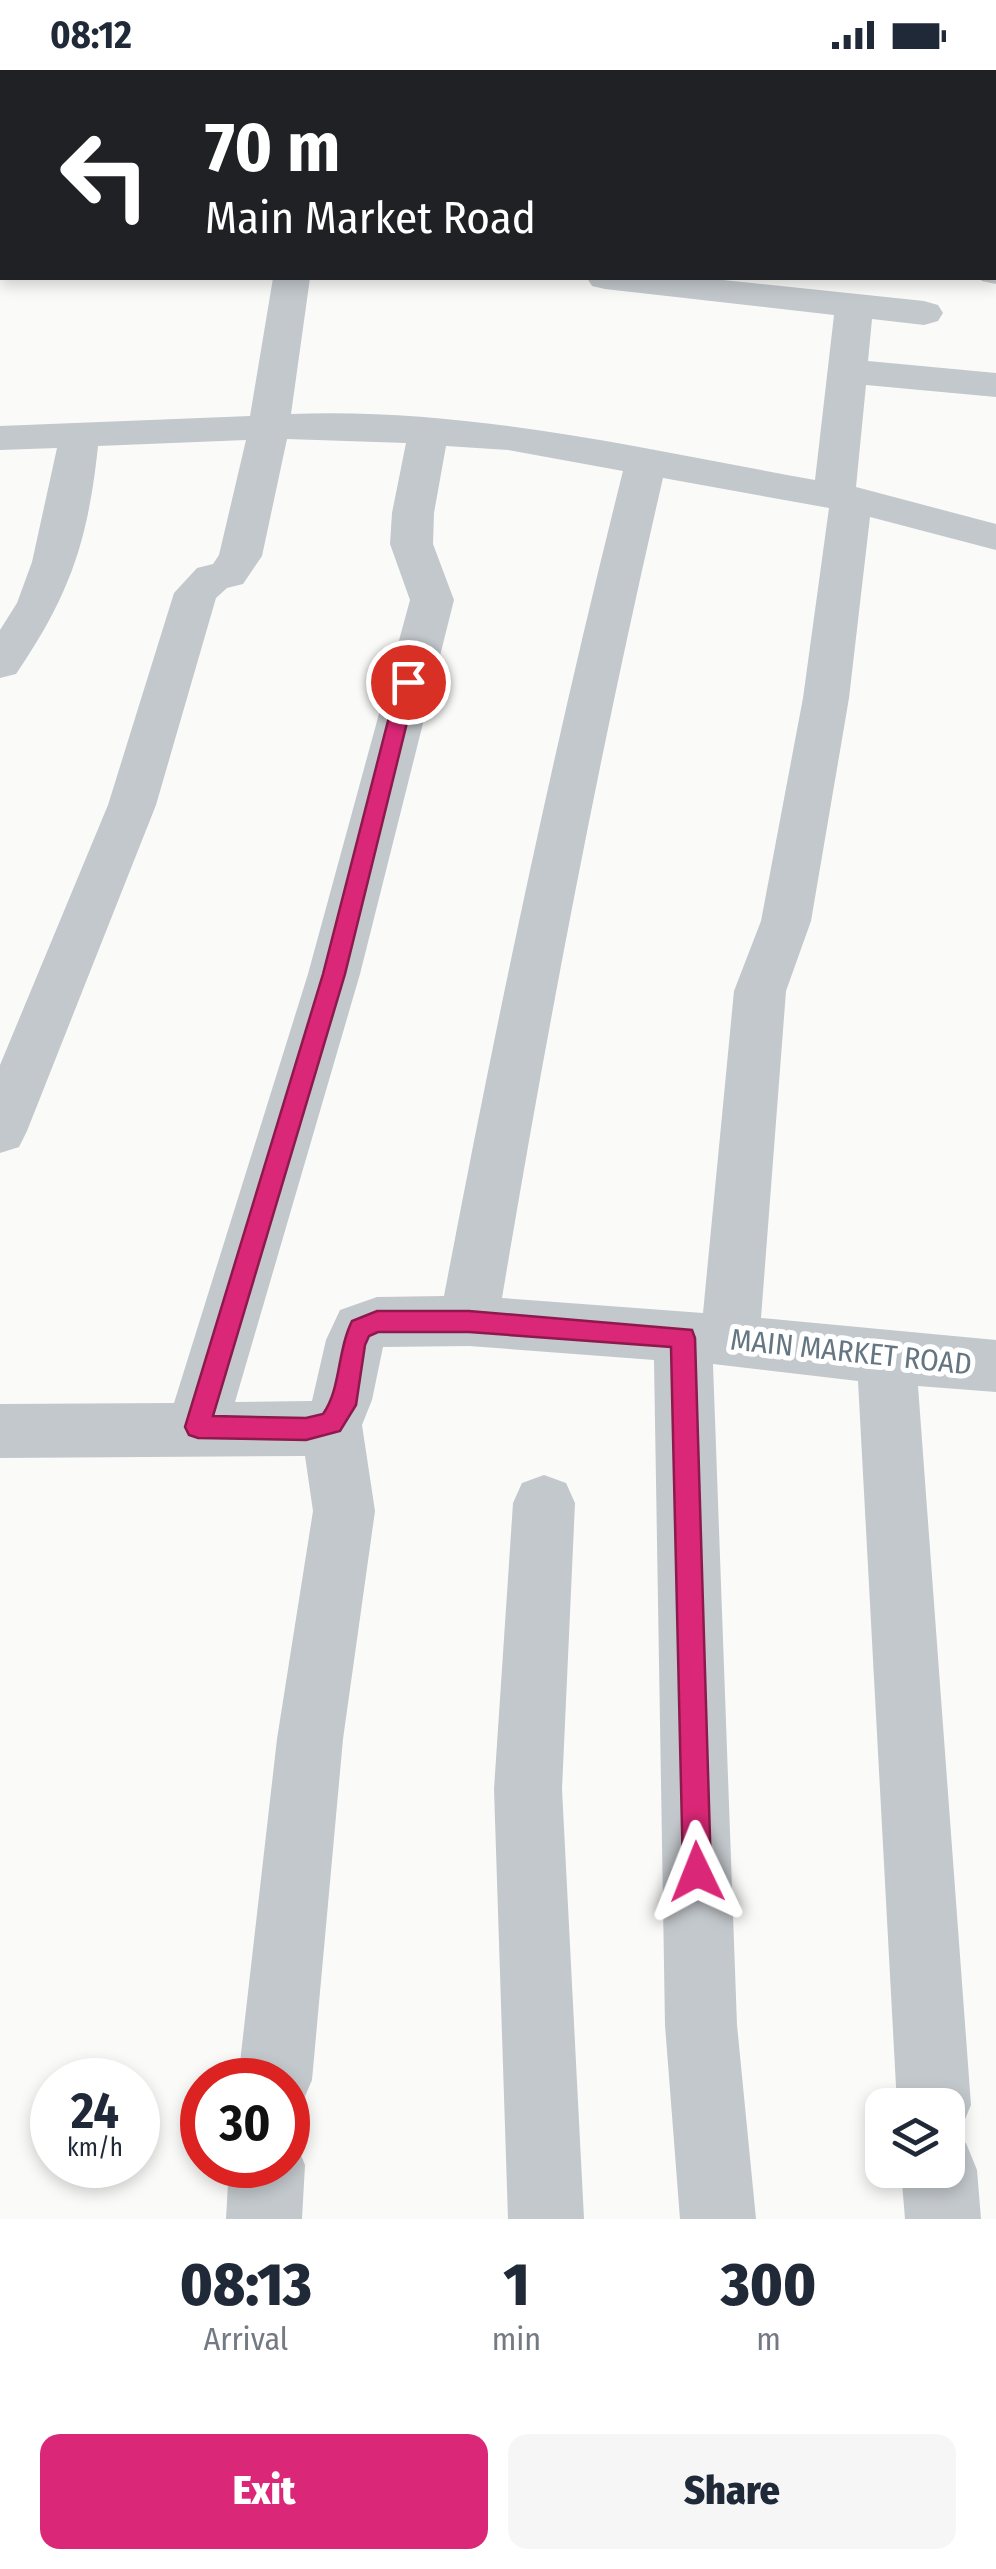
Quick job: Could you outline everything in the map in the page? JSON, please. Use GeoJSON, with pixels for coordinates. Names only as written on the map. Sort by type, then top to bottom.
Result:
{"type":"FeatureCollection","features":[{"type":"Feature","properties":{"kind":"street"},"geometry":{"type":"LineString","coordinates":[[0,1131],[132,805],[196,593],[212,578],[228,574],[240,556],[272,408],[291,280]]}},
{"type":"Feature","properties":{"kind":"street"},"geometry":{"type":"LineString","coordinates":[[622,280],[924,314]]}},
{"type":"Feature","properties":{"kind":"street"},"geometry":{"type":"LineString","coordinates":[[718,2219],[701,2025],[707,1339],[760,991],[790,902],[826,698],[843,497],[846,371],[854,306]]}},
{"type":"Feature","properties":{"kind":"street"},"geometry":{"type":"LineString","coordinates":[[846,371],[996,385]]}},
{"type":"Feature","properties":{"kind":"street"},"geometry":{"type":"LineString","coordinates":[[0,438],[79,435],[272,408],[324,425],[508,438],[843,497],[996,537]]}},
{"type":"Feature","properties":{"kind":"street"},"geometry":{"type":"LineString","coordinates":[[198,1427],[334,974],[432,600],[427,581],[414,562],[411,542],[428,432]]}},
{"type":"Feature","properties":{"kind":"street"},"geometry":{"type":"LineString","coordinates":[[0,662],[38,606],[61,540],[79,435]]}},
{"type":"Feature","properties":{"kind":"street"},"geometry":{"type":"LineString","coordinates":[[469,1322],[539,935],[587,708],[646,462]]}},
{"type":"Feature","properties":{"kind":"street","name":"MAIN MARKET ROAD"},"geometry":{"type":"LineString","coordinates":[[331,1423],[344,1405],[352,1345],[360,1328],[377,1322],[469,1322],[996,1366]]}},
{"type":"Feature","properties":{"kind":"street"},"geometry":{"type":"LineString","coordinates":[[886,1358],[933,2088]]}},
{"type":"Feature","properties":{"kind":"street"},"geometry":{"type":"LineString","coordinates":[[0,1431],[306,1429],[331,1423],[344,1510],[310,1740],[277,2058]]}},
{"type":"Feature","properties":{"kind":"street"},"geometry":{"type":"LineString","coordinates":[[544,1503],[528,1789],[546,2219]]}},
{"type":"Feature","properties":{"kind":"street"},"geometry":{"type":"LineString","coordinates":[[264,2219],[265,2188]]}},
{"type":"Feature","properties":{"kind":"street"},"geometry":{"type":"LineString","coordinates":[[941,2188],[943,2219]]}},
{"type":"Feature","properties":{"kind":"route"},"geometry":{"type":"LineString","coordinates":[[408,682],[334,974],[198,1427],[306,1429],[331,1423],[344,1405],[352,1345],[360,1328],[377,1322],[469,1322],[683,1338],[697,1872]]}}]}
